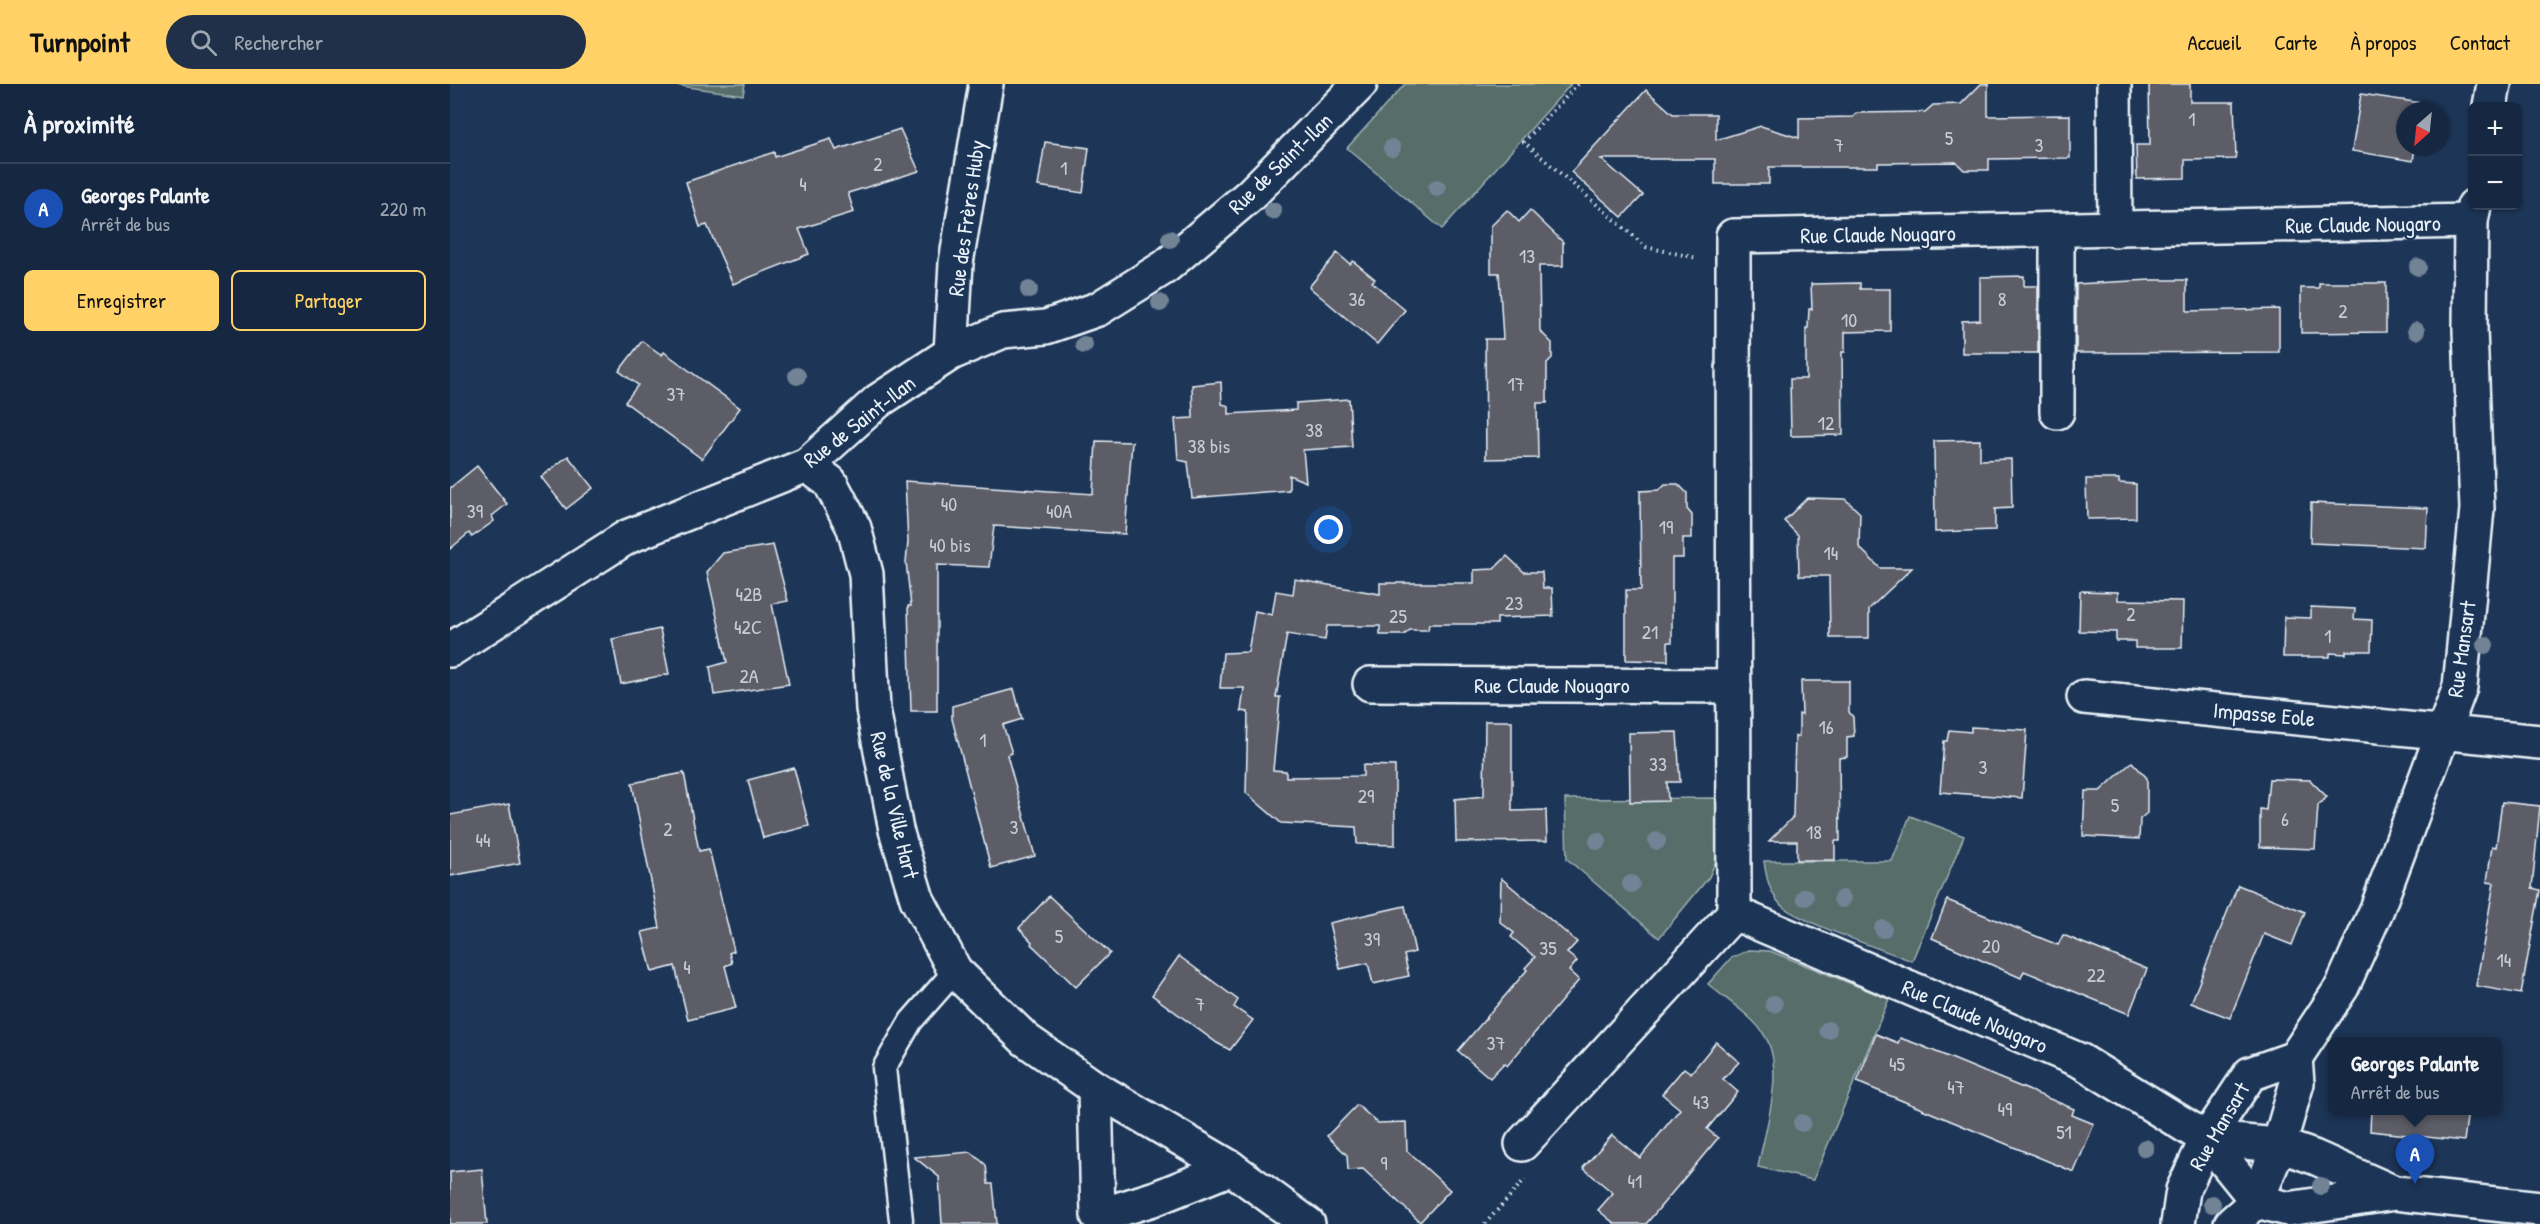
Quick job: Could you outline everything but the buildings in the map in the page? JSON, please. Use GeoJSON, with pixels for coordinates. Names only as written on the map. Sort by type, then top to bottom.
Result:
{"type":"FeatureCollection","features":[{"type":"Feature","properties":{"kind":"street","name":"Rue des Frères Huby"},"geometry":{"type":"LineString","coordinates":[[951,353],[956,262],[986,84]]}},
{"type":"Feature","properties":{"kind":"street","name":"Rue de Saint-Ilan"},"geometry":{"type":"LineString","coordinates":[[450,650],[627,537],[807,465],[878,401],[951,353],[1003,331],[1046,327],[1098,309],[1165,267],[1250,195],[1360,84]]}},
{"type":"Feature","properties":{"kind":"street"},"geometry":{"type":"LineString","coordinates":[[2114,84],[2115,230]]}},
{"type":"Feature","properties":{"kind":"street"},"geometry":{"type":"LineString","coordinates":[[2491,102],[2494,84]]}},
{"type":"Feature","properties":{"kind":"street","name":"Rue Claude Nougaro"},"geometry":{"type":"LineString","coordinates":[[2207,1139],[2081,1061],[1734,913],[1733,236],[2115,230],[2473,214]]}},
{"type":"Feature","properties":{"kind":"street","name":"Rue Mansart"},"geometry":{"type":"LineString","coordinates":[[2178,1224],[2183,1190],[2207,1139],[2250,1074],[2295,1058],[2342,987],[2377,909],[2460,687],[2477,509],[2470,330],[2473,214]]}},
{"type":"Feature","properties":{"kind":"street"},"geometry":{"type":"LineString","coordinates":[[2057,231],[2057,412]]}},
{"type":"Feature","properties":{"kind":"street","name":"Rue de la Ville Hart"},"geometry":{"type":"LineString","coordinates":[[807,465],[830,482],[854,528],[866,574],[873,709],[896,830],[917,899],[955,971],[1026,1040],[1095,1088],[1231,1168],[1308,1224]]}},
{"type":"Feature","properties":{"kind":"street","name":"Rue Claude Nougaro"},"geometry":{"type":"LineString","coordinates":[[1370,684],[1734,686]]}},
{"type":"Feature","properties":{"kind":"street","name":"Impasse Eole"},"geometry":{"type":"LineString","coordinates":[[2084,697],[2540,742]]}},
{"type":"Feature","properties":{"kind":"street"},"geometry":{"type":"LineString","coordinates":[[1522,1144],[1734,913]]}},
{"type":"Feature","properties":{"kind":"street"},"geometry":{"type":"LineString","coordinates":[[2230,1224],[2257,1201],[2279,1145],[2297,1083],[2295,1058]]}},
{"type":"Feature","properties":{"kind":"street"},"geometry":{"type":"LineString","coordinates":[[1095,1088],[1098,1216],[1156,1198],[1231,1168]]}},
{"type":"Feature","properties":{"kind":"street"},"geometry":{"type":"LineString","coordinates":[[2207,1139],[2279,1145],[2314,1157],[2395,1193]]}},
{"type":"Feature","properties":{"kind":"street"},"geometry":{"type":"LineString","coordinates":[[2207,1139],[2257,1201],[2288,1209],[2395,1193],[2540,1209]]}},
{"type":"Feature","properties":{"kind":"lane"},"geometry":{"type":"LineString","coordinates":[[901,1220],[884,1068],[911,1021],[955,971]]}},
{"type":"Feature","properties":{"kind":"path"},"geometry":{"type":"LineString","coordinates":[[1578,84],[1524,142],[1646,247],[1733,266]]}},
{"type":"Feature","properties":{"kind":"path"},"geometry":{"type":"LineString","coordinates":[[1485,1224],[1540,1162],[1522,1144]]}},
{"type":"Feature","properties":{"kind":"green space"},"geometry":{"type":"Polygon","coordinates":[[[668,84],[745,84],[743,95],[668,84]]]}},
{"type":"Feature","properties":{"kind":"green space"},"geometry":{"type":"Polygon","coordinates":[[[1405,84],[1571,84],[1442,229],[1347,148],[1405,84]]]}},
{"type":"Feature","properties":{"kind":"green space"},"geometry":{"type":"Polygon","coordinates":[[[1721,798],[1721,849],[1709,877],[1659,938],[1567,859],[1565,799],[1721,798]]]}},
{"type":"Feature","properties":{"kind":"green space"},"geometry":{"type":"Polygon","coordinates":[[[1910,816],[1964,836],[1912,961],[1803,918],[1780,904],[1773,894],[1764,861],[1892,861],[1910,816]]]}},
{"type":"Feature","properties":{"kind":"green space"},"geometry":{"type":"Polygon","coordinates":[[[1749,950],[1770,951],[1889,999],[1813,1180],[1758,1167],[1774,1080],[1770,1047],[1763,1033],[1751,1019],[1708,984],[1731,958],[1749,950]]]}},
{"type":"Feature","properties":{"kind":"place","name":"Georges Palante"},"geometry":{"type":"Point","coordinates":[2415,1184]}}]}
